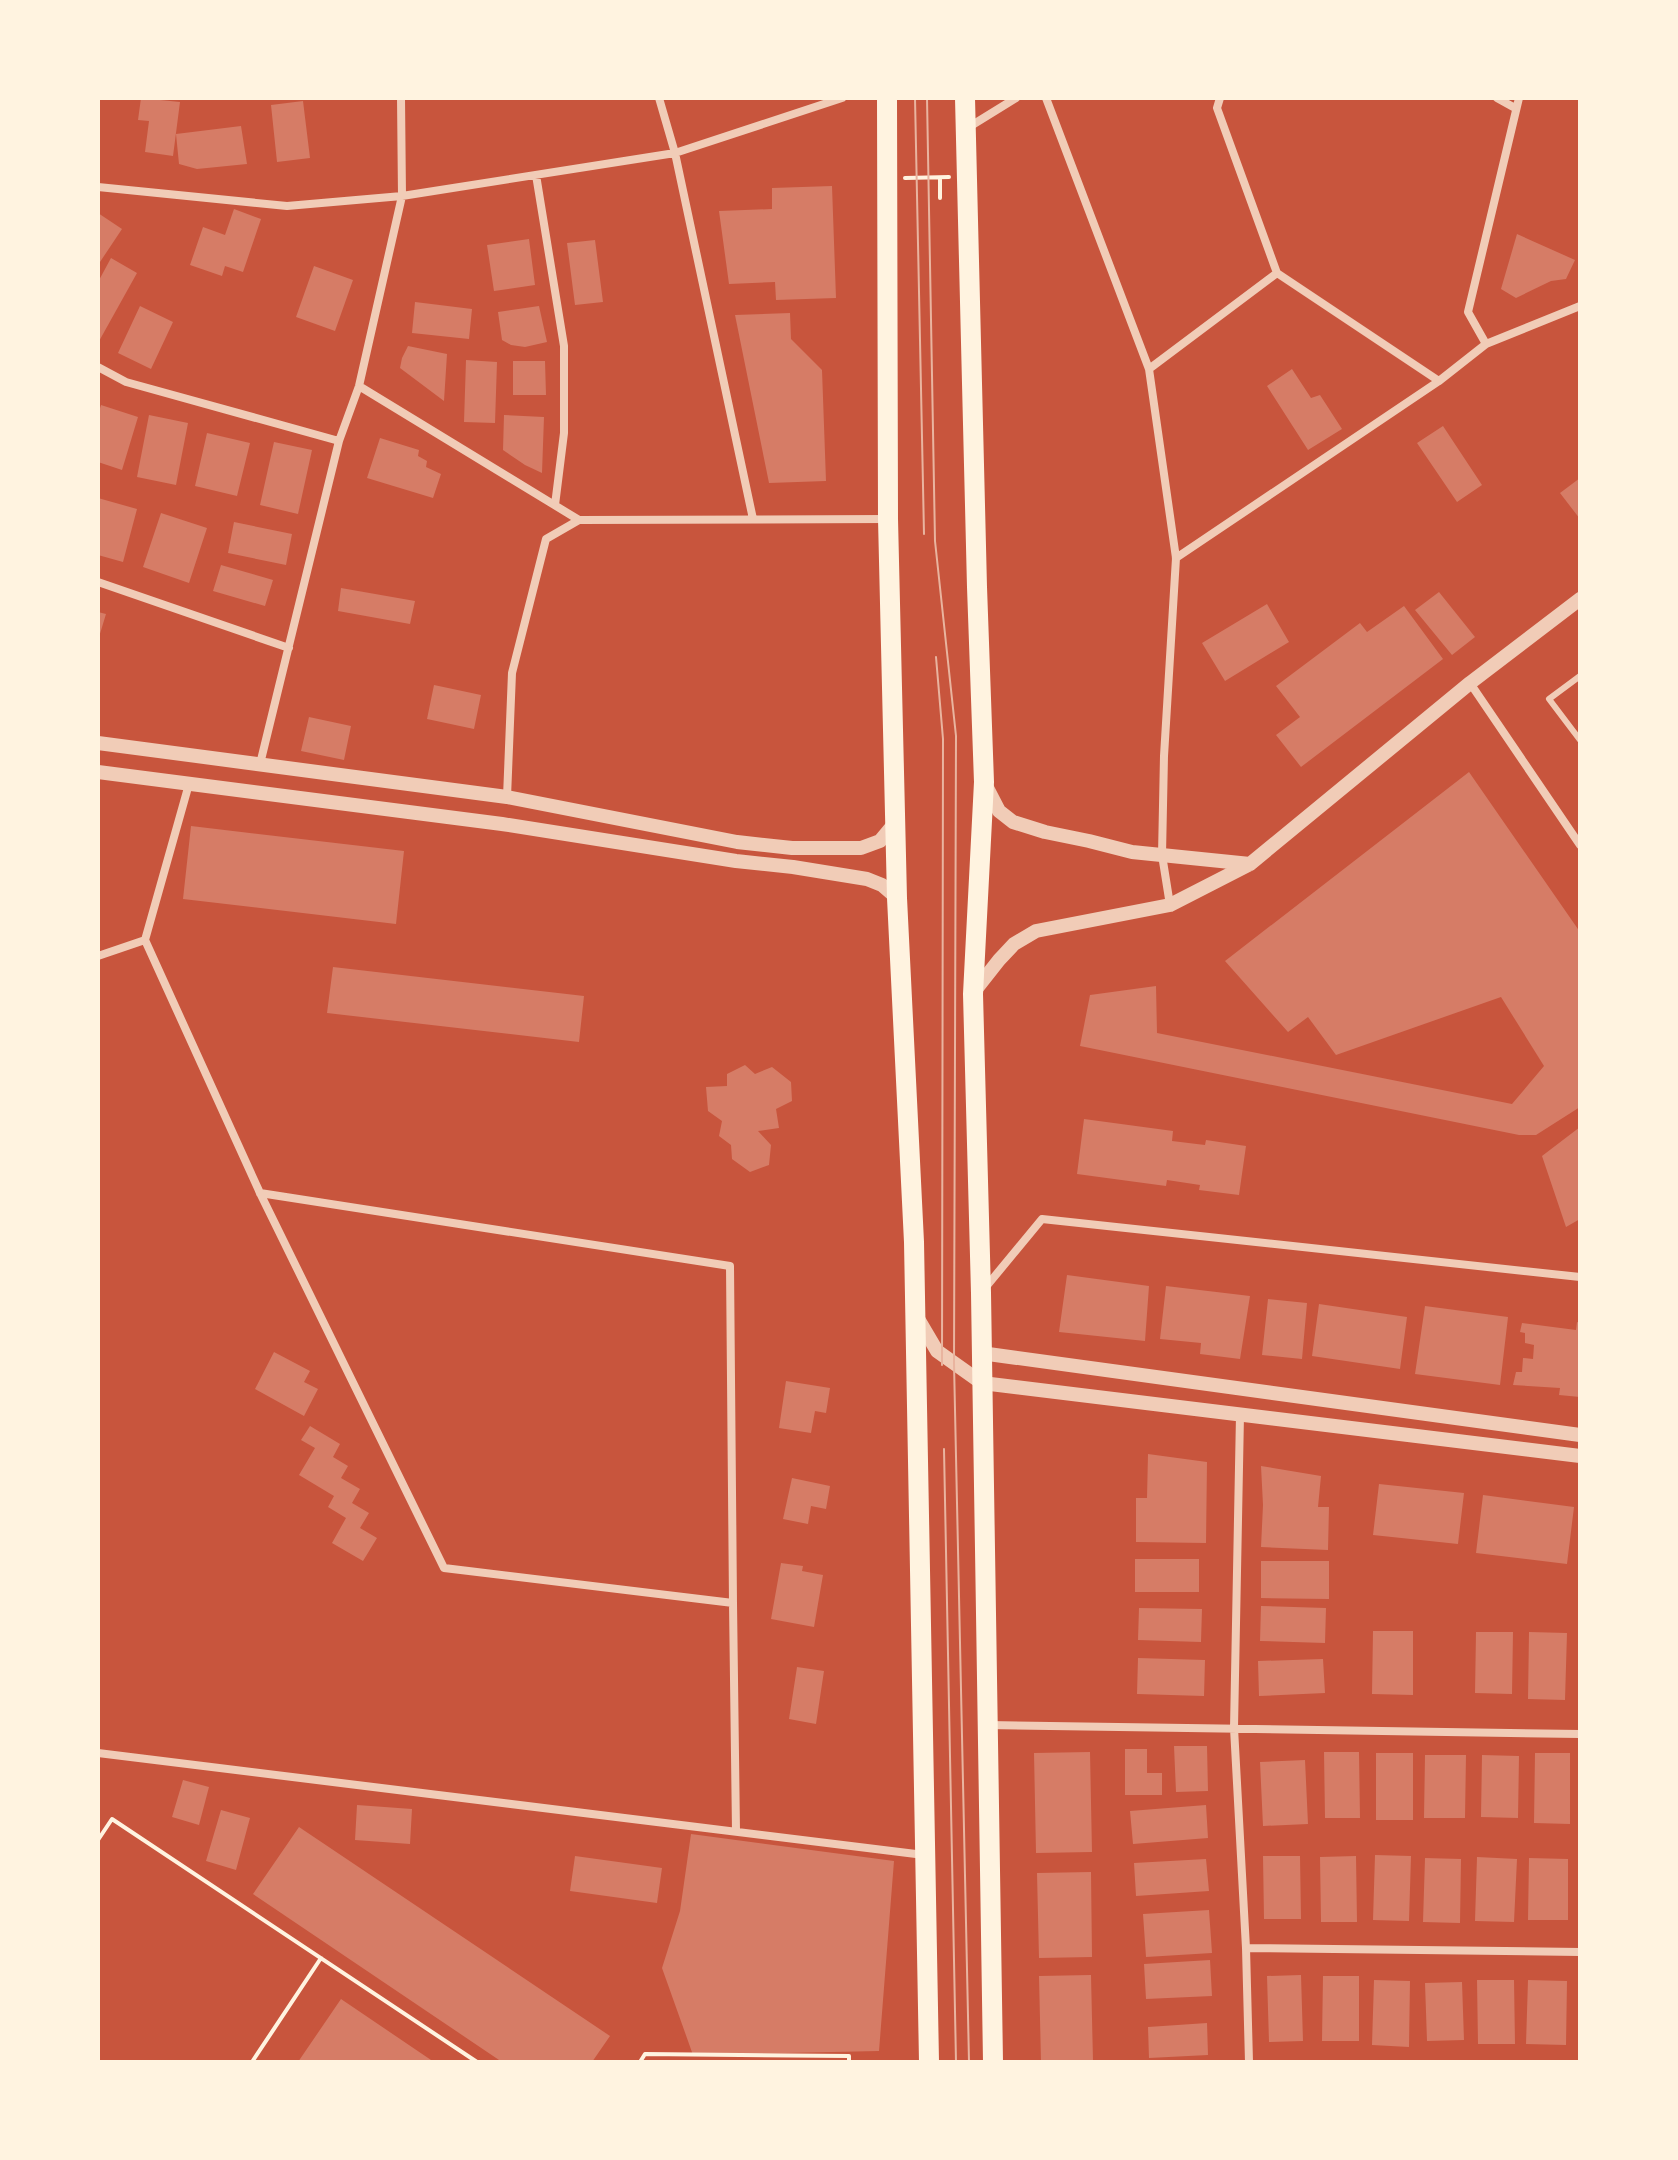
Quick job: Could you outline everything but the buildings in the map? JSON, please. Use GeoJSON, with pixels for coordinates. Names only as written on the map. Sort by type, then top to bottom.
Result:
{"type":"FeatureCollection","features":[{"type":"Feature","properties":{"kind":"highway"},"geometry":{"type":"LineString","coordinates":[[887,98],[888,519],[897,898],[914,1242],[929,2062]]}},
{"type":"Feature","properties":{"kind":"highway"},"geometry":{"type":"LineString","coordinates":[[965,98],[984,782],[973,994],[981,1293],[993,2062]]}},
{"type":"Feature","properties":{"kind":"street"},"geometry":{"type":"LineString","coordinates":[[256,791],[339,441],[359,386],[402,196],[401,98]]}},
{"type":"Feature","properties":{"kind":"street"},"geometry":{"type":"LineString","coordinates":[[659,98],[675,153],[753,519]]}},
{"type":"Feature","properties":{"kind":"street"},"geometry":{"type":"LineString","coordinates":[[98,187],[287,206],[402,196],[675,153],[842,98]]}},
{"type":"Feature","properties":{"kind":"street"},"geometry":{"type":"LineString","coordinates":[[967,129],[1016,98]]}},
{"type":"Feature","properties":{"kind":"street"},"geometry":{"type":"LineString","coordinates":[[1046,98],[1149,369],[1176,558],[1164,756],[1162,855],[1170,905]]}},
{"type":"Feature","properties":{"kind":"street"},"geometry":{"type":"LineString","coordinates":[[1220,98],[1217,108],[1277,273],[1439,381]]}},
{"type":"Feature","properties":{"kind":"street"},"geometry":{"type":"LineString","coordinates":[[1497,98],[1515,108]]}},
{"type":"Feature","properties":{"kind":"street"},"geometry":{"type":"LineString","coordinates":[[1486,344],[1468,312],[1519,98]]}},
{"type":"Feature","properties":{"kind":"street"},"geometry":{"type":"LineString","coordinates":[[536,175],[564,346],[564,433],[555,505]]}},
{"type":"Feature","properties":{"kind":"street"},"geometry":{"type":"LineString","coordinates":[[1149,369],[1277,273]]}},
{"type":"Feature","properties":{"kind":"street"},"geometry":{"type":"LineString","coordinates":[[1176,558],[1439,381],[1486,344],[1580,306]]}},
{"type":"Feature","properties":{"kind":"street"},"geometry":{"type":"LineString","coordinates":[[98,367],[126,382],[339,441]]}},
{"type":"Feature","properties":{"kind":"street"},"geometry":{"type":"LineString","coordinates":[[359,386],[579,520]]}},
{"type":"Feature","properties":{"kind":"street"},"geometry":{"type":"LineString","coordinates":[[507,797],[512,673],[546,539],[579,520],[888,519]]}},
{"type":"Feature","properties":{"kind":"street"},"geometry":{"type":"LineString","coordinates":[[98,582],[289,648]]}},
{"type":"Feature","properties":{"kind":"street"},"geometry":{"type":"LineString","coordinates":[[973,994],[1014,944],[1036,931],[1170,905],[1250,864],[1470,683],[1580,599]]}},
{"type":"Feature","properties":{"kind":"street"},"geometry":{"type":"LineString","coordinates":[[1470,683],[1580,845]]}},
{"type":"Feature","properties":{"kind":"street"},"geometry":{"type":"LineString","coordinates":[[98,743],[507,797],[737,842],[792,848],[861,848],[880,841],[895,823]]}},
{"type":"Feature","properties":{"kind":"street"},"geometry":{"type":"LineString","coordinates":[[98,772],[502,824],[793,867],[867,879],[882,885],[897,898]]}},
{"type":"Feature","properties":{"kind":"street"},"geometry":{"type":"LineString","coordinates":[[984,782],[999,811],[1013,822],[1045,832],[1132,852],[1250,864]]}},
{"type":"Feature","properties":{"kind":"street"},"geometry":{"type":"LineString","coordinates":[[189,784],[145,940],[260,1193],[444,1568],[733,1603]]}},
{"type":"Feature","properties":{"kind":"street"},"geometry":{"type":"LineString","coordinates":[[792,848],[793,867]]}},
{"type":"Feature","properties":{"kind":"street"},"geometry":{"type":"LineString","coordinates":[[98,956],[145,940]]}},
{"type":"Feature","properties":{"kind":"street"},"geometry":{"type":"LineString","coordinates":[[260,1193],[730,1266],[736,1831]]}},
{"type":"Feature","properties":{"kind":"street"},"geometry":{"type":"LineString","coordinates":[[981,1293],[1042,1219],[1580,1277]]}},
{"type":"Feature","properties":{"kind":"street"},"geometry":{"type":"LineString","coordinates":[[915,1313],[937,1351],[982,1383],[1580,1456]]}},
{"type":"Feature","properties":{"kind":"street"},"geometry":{"type":"LineString","coordinates":[[981,1353],[1580,1435]]}},
{"type":"Feature","properties":{"kind":"street"},"geometry":{"type":"LineString","coordinates":[[1240,1415],[1234,1728],[1249,2062]]}},
{"type":"Feature","properties":{"kind":"street"},"geometry":{"type":"LineString","coordinates":[[986,1725],[1580,1734]]}},
{"type":"Feature","properties":{"kind":"street"},"geometry":{"type":"LineString","coordinates":[[98,1753],[925,1855]]}},
{"type":"Feature","properties":{"kind":"street"},"geometry":{"type":"LineString","coordinates":[[1246,1948],[1580,1952]]}},
{"type":"Feature","properties":{"kind":"lane"},"geometry":{"type":"LineString","coordinates":[[1580,676],[1549,699],[1580,740]]}},
{"type":"Feature","properties":{"kind":"path"},"geometry":{"type":"LineString","coordinates":[[887,179],[968,177]]}},
{"type":"Feature","properties":{"kind":"path"},"geometry":{"type":"LineString","coordinates":[[940,178],[940,198]]}},
{"type":"Feature","properties":{"kind":"path"},"geometry":{"type":"LineString","coordinates":[[98,1840],[112,1819],[477,2062]]}},
{"type":"Feature","properties":{"kind":"path"},"geometry":{"type":"LineString","coordinates":[[252,2062],[321,1958]]}},
{"type":"Feature","properties":{"kind":"path"},"geometry":{"type":"LineString","coordinates":[[640,2062],[645,2054],[849,2056],[849,2062]]}},
{"type":"Feature","properties":{"kind":"tram line"},"geometry":{"type":"LineString","coordinates":[[915,98],[924,534]]}},
{"type":"Feature","properties":{"kind":"tram line"},"geometry":{"type":"LineString","coordinates":[[927,98],[935,541],[956,736],[954,1363],[969,2062]]}},
{"type":"Feature","properties":{"kind":"tram line"},"geometry":{"type":"LineString","coordinates":[[936,657],[943,739],[942,1365]]}},
{"type":"Feature","properties":{"kind":"tram line"},"geometry":{"type":"LineString","coordinates":[[944,1449],[956,2062]]}}]}
